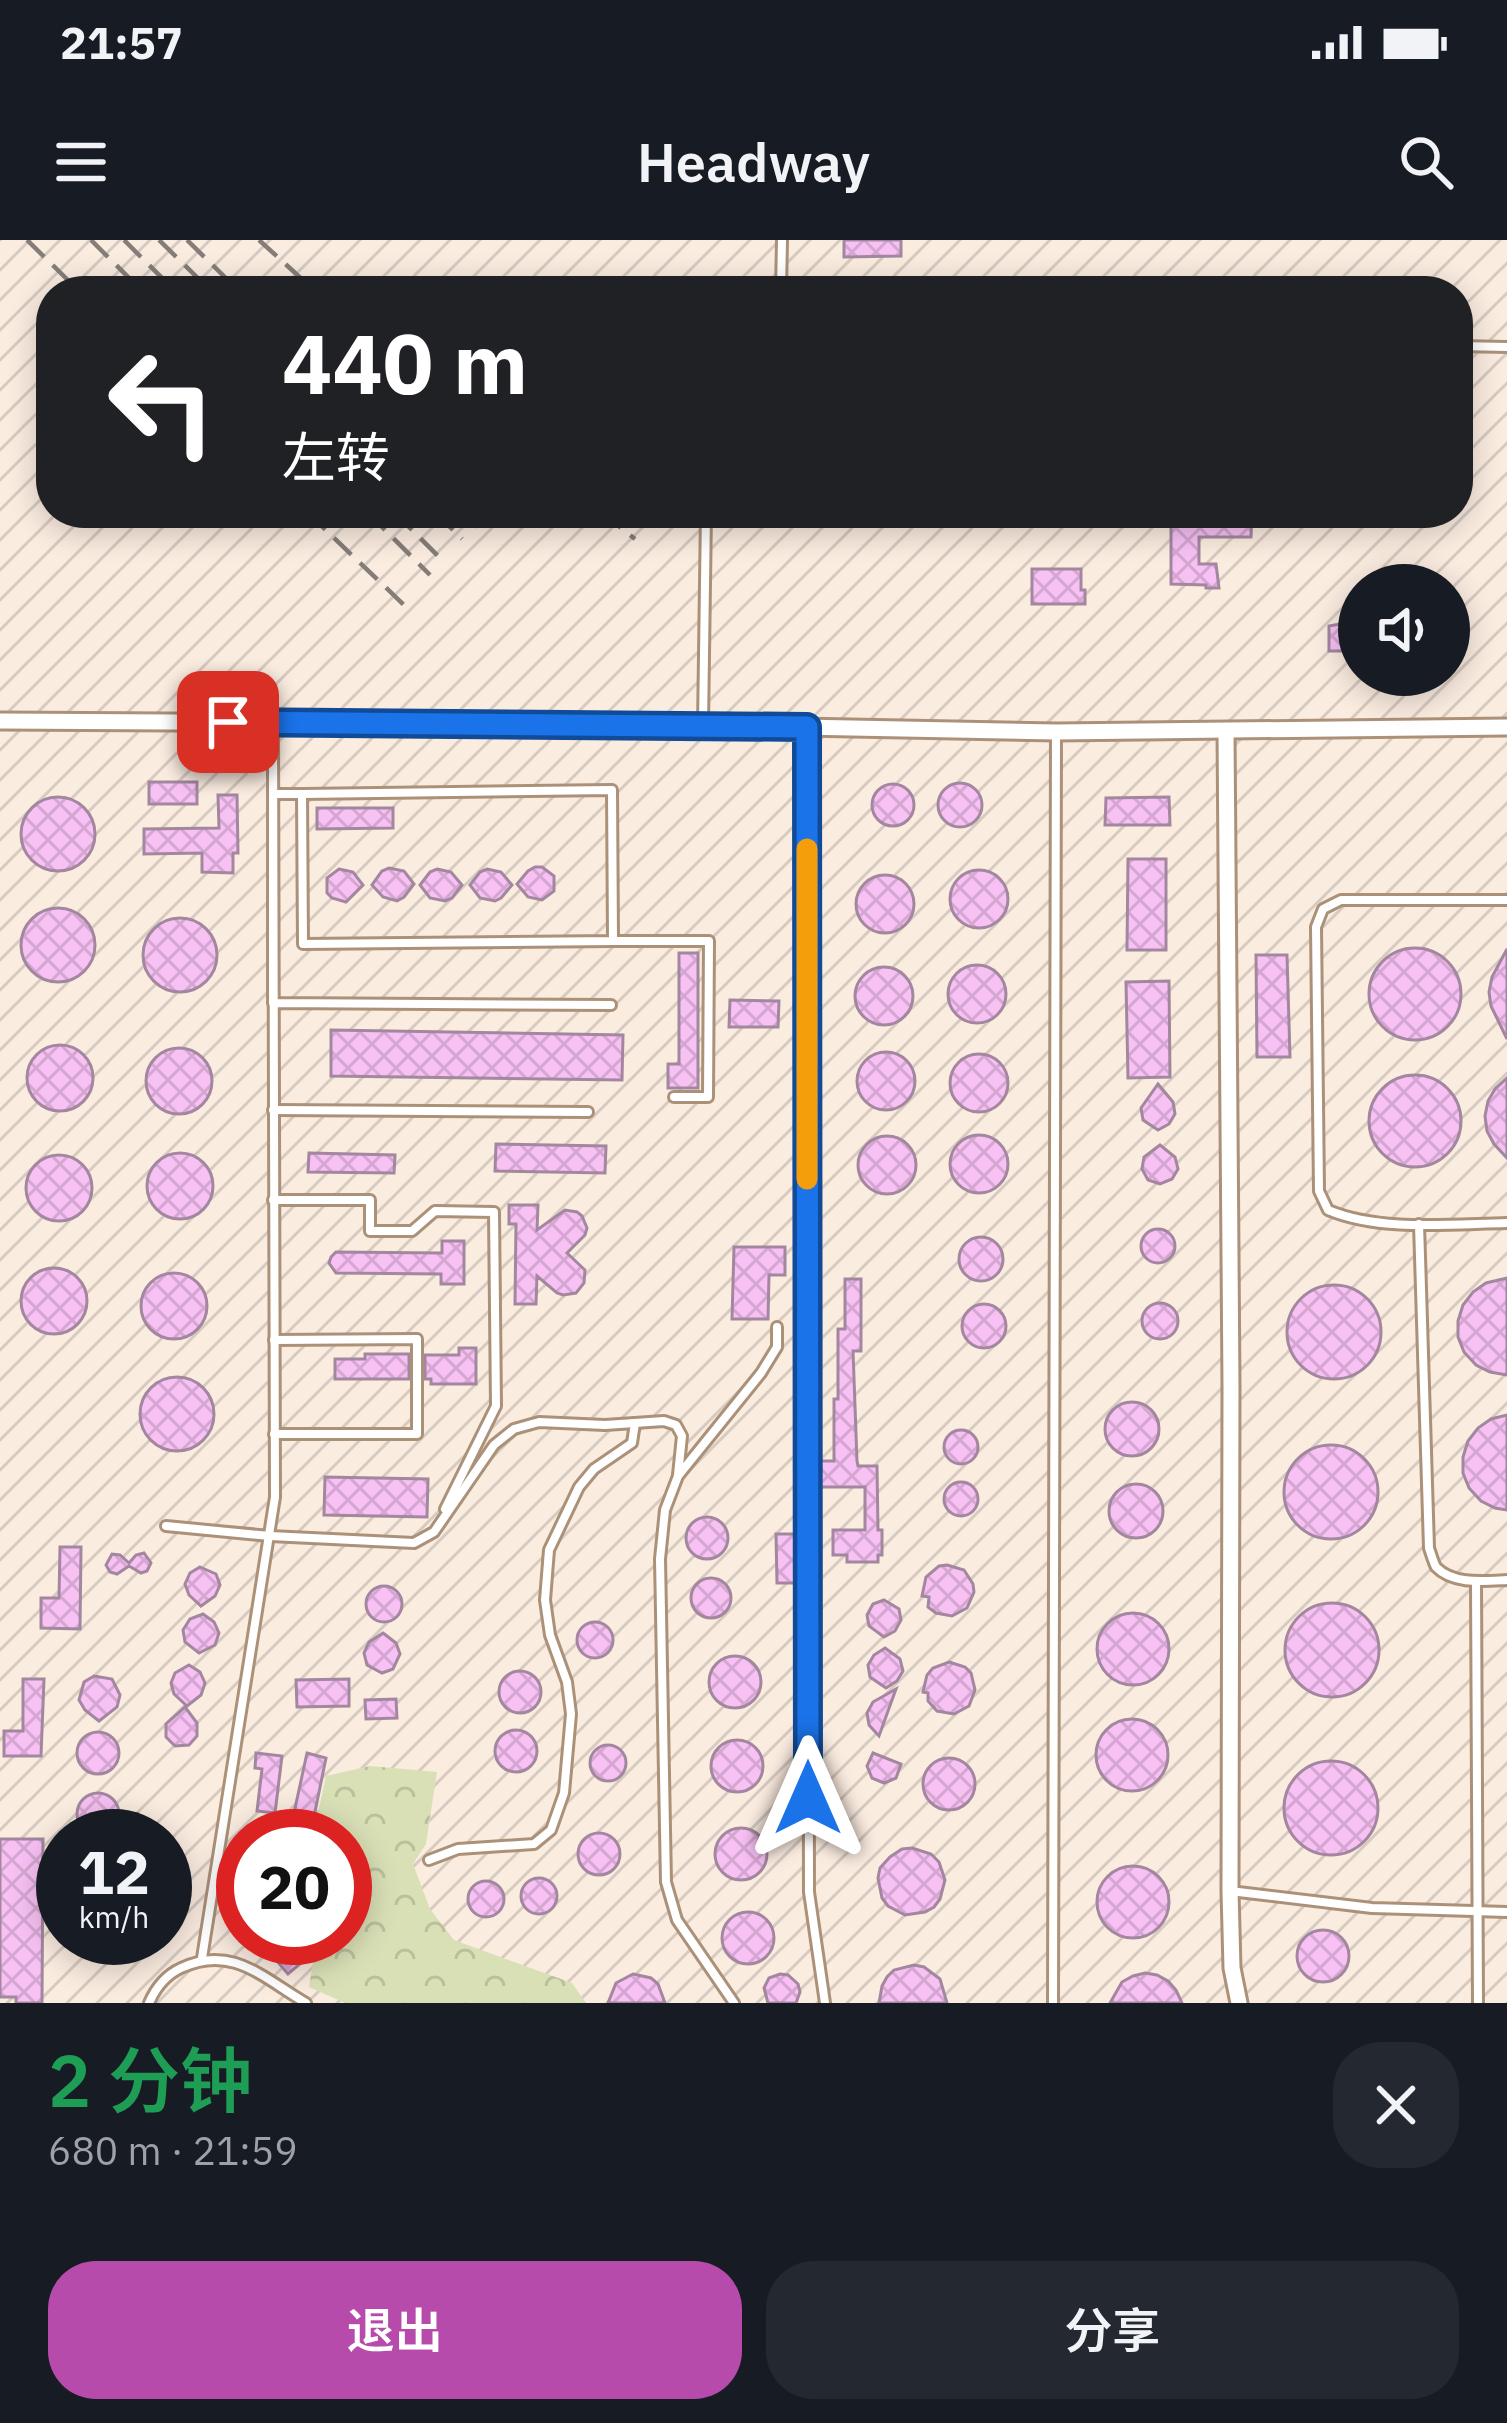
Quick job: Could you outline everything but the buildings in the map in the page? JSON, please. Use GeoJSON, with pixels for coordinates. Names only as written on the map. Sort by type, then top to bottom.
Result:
{"type":"FeatureCollection","features":[{"type":"Feature","properties":{"kind":"street"},"geometry":{"type":"LineString","coordinates":[[0,721],[1056,732],[1507,727]]}},
{"type":"Feature","properties":{"kind":"street"},"geometry":{"type":"LineString","coordinates":[[1226,730],[1230,1891],[1232,1969],[1239,2003]]}},
{"type":"Feature","properties":{"kind":"lane"},"geometry":{"type":"LineString","coordinates":[[781,276],[782,240]]}},
{"type":"Feature","properties":{"kind":"lane"},"geometry":{"type":"LineString","coordinates":[[1473,346],[1507,347]]}},
{"type":"Feature","properties":{"kind":"lane"},"geometry":{"type":"LineString","coordinates":[[703,725],[706,528]]}},
{"type":"Feature","properties":{"kind":"lane"},"geometry":{"type":"LineString","coordinates":[[273,722],[273,1003]]}},
{"type":"Feature","properties":{"kind":"lane"},"geometry":{"type":"LineString","coordinates":[[202,1958],[274,1497],[273,722]]}},
{"type":"Feature","properties":{"kind":"lane"},"geometry":{"type":"LineString","coordinates":[[807,727],[809,1892],[825,2003]]}},
{"type":"Feature","properties":{"kind":"lane"},"geometry":{"type":"LineString","coordinates":[[1053,2003],[1056,732]]}},
{"type":"Feature","properties":{"kind":"lane"},"geometry":{"type":"LineString","coordinates":[[273,794],[612,790],[614,941]]}},
{"type":"Feature","properties":{"kind":"lane"},"geometry":{"type":"LineString","coordinates":[[302,794],[303,944],[709,941],[708,1097],[674,1097]]}},
{"type":"Feature","properties":{"kind":"lane"},"geometry":{"type":"LineString","coordinates":[[1507,900],[1341,900],[1323,909],[1316,927],[1319,1190],[1328,1210],[1350,1219],[1507,1223]]}},
{"type":"Feature","properties":{"kind":"lane"},"geometry":{"type":"LineString","coordinates":[[273,1003],[611,1005]]}},
{"type":"Feature","properties":{"kind":"lane"},"geometry":{"type":"LineString","coordinates":[[273,1109],[588,1112]]}},
{"type":"Feature","properties":{"kind":"lane"},"geometry":{"type":"LineString","coordinates":[[273,1200],[370,1200],[370,1231],[412,1231],[435,1211],[494,1212],[496,1406],[434,1532]]}},
{"type":"Feature","properties":{"kind":"lane"},"geometry":{"type":"LineString","coordinates":[[1419,1224],[1429,1547],[1435,1566],[1452,1576],[1476,1582],[1507,1580]]}},
{"type":"Feature","properties":{"kind":"lane"},"geometry":{"type":"LineString","coordinates":[[678,1476],[761,1373],[777,1347],[778,1328]]}},
{"type":"Feature","properties":{"kind":"lane"},"geometry":{"type":"LineString","coordinates":[[274,1340],[417,1339],[417,1434],[274,1434]]}},
{"type":"Feature","properties":{"kind":"lane"},"geometry":{"type":"LineString","coordinates":[[166,1526],[413,1543],[434,1532],[494,1445],[514,1429],[538,1422],[605,1425],[664,1420],[676,1425],[682,1436],[678,1476],[665,1510],[660,1558],[666,1882],[677,1920],[734,2003]]}},
{"type":"Feature","properties":{"kind":"lane"},"geometry":{"type":"LineString","coordinates":[[428,1860],[458,1849],[534,1844],[551,1830],[564,1793],[571,1714],[545,1600],[549,1550],[579,1487],[594,1469],[632,1443],[635,1423]]}},
{"type":"Feature","properties":{"kind":"lane"},"geometry":{"type":"LineString","coordinates":[[1476,1582],[1478,2003]]}},
{"type":"Feature","properties":{"kind":"lane"},"geometry":{"type":"LineString","coordinates":[[1230,1891],[1372,1908],[1507,1912]]}},
{"type":"Feature","properties":{"kind":"lane"},"geometry":{"type":"LineString","coordinates":[[149,2003],[172,1972],[202,1958],[237,1961],[306,2003]]}},
{"type":"Feature","properties":{"kind":"shaded area"},"geometry":{"type":"Polygon","coordinates":[[[0,240],[1507,240],[1507,2003],[0,2003],[0,240]]]}},
{"type":"Feature","properties":{"kind":"green space"},"geometry":{"type":"Polygon","coordinates":[[[370,1766],[437,1772],[426,1844],[413,1864],[430,1909],[454,1940],[572,1983],[586,2003],[345,2003],[309,1987],[313,1965],[372,1965],[372,1809],[319,1809],[326,1776],[370,1766]]]}},
{"type":"Feature","properties":{"kind":"railway"},"geometry":{"type":"LineString","coordinates":[[27,240],[64,276]]}},
{"type":"Feature","properties":{"kind":"railway"},"geometry":{"type":"LineString","coordinates":[[91,240],[127,276]]}},
{"type":"Feature","properties":{"kind":"railway"},"geometry":{"type":"LineString","coordinates":[[124,240],[160,276]]}},
{"type":"Feature","properties":{"kind":"railway"},"geometry":{"type":"LineString","coordinates":[[159,240],[196,276]]}},
{"type":"Feature","properties":{"kind":"railway"},"geometry":{"type":"LineString","coordinates":[[187,240],[224,276]]}},
{"type":"Feature","properties":{"kind":"railway"},"geometry":{"type":"LineString","coordinates":[[259,240],[299,276]]}},
{"type":"Feature","properties":{"kind":"railway"},"geometry":{"type":"LineString","coordinates":[[324,528],[404,605]]}},
{"type":"Feature","properties":{"kind":"railway"},"geometry":{"type":"LineString","coordinates":[[383,528],[430,575]]}},
{"type":"Feature","properties":{"kind":"railway"},"geometry":{"type":"LineString","coordinates":[[410,528],[445,563]]}},
{"type":"Feature","properties":{"kind":"railway"},"geometry":{"type":"LineString","coordinates":[[451,528],[462,539]]}},
{"type":"Feature","properties":{"kind":"railway"},"geometry":{"type":"LineString","coordinates":[[621,528],[635,539]]}},
{"type":"Feature","properties":{"kind":"slow traffic"},"geometry":{"type":"LineString","coordinates":[[807,849],[807,1179]]}},
{"type":"Feature","properties":{"kind":"route"},"geometry":{"type":"LineString","coordinates":[[228,722],[807,727],[808,1798]]}}]}
